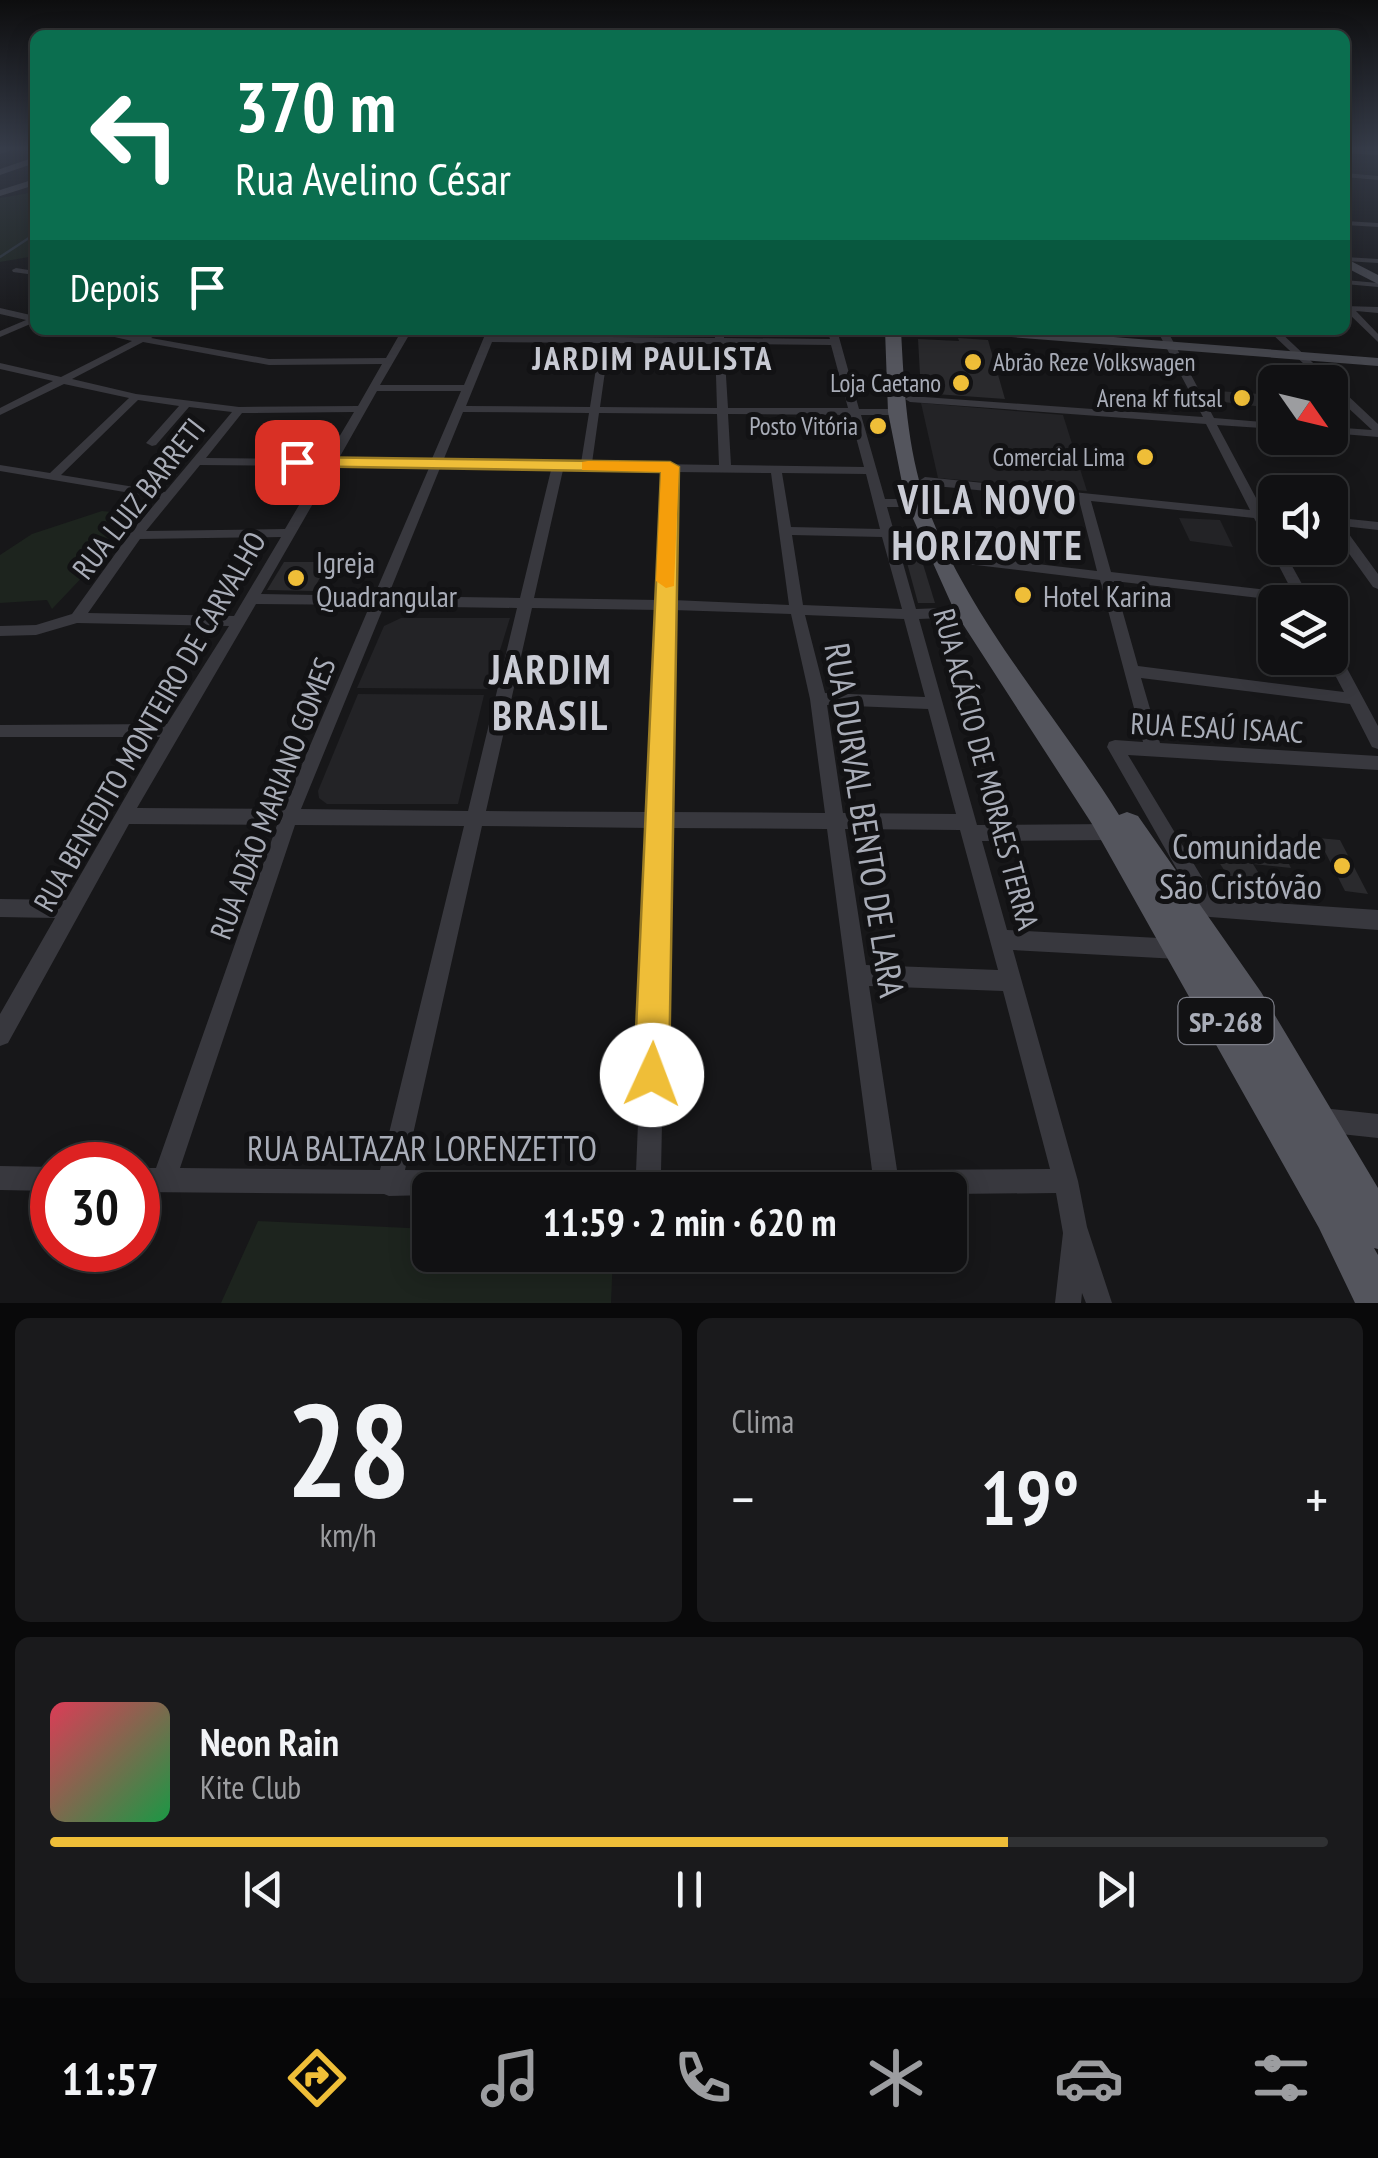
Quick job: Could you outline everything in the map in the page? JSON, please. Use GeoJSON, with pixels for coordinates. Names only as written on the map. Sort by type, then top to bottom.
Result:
{"type":"FeatureCollection","features":[{"type":"Feature","properties":{"kind":"main road","name":"SP-268"},"geometry":{"type":"LineString","coordinates":[[894,335],[920,492],[966,612],[1114,832],[1182,949],[1378,1228]]}},
{"type":"Feature","properties":{"kind":"main road","name":"SP-268"},"geometry":{"type":"LineString","coordinates":[[902,335],[904,406]]}},
{"type":"Feature","properties":{"kind":"main road","name":"SP-268"},"geometry":{"type":"LineString","coordinates":[[920,492],[986,613],[1196,907],[1248,1006],[1378,1302]]}},
{"type":"Feature","properties":{"kind":"street"},"geometry":{"type":"LineString","coordinates":[[1350,224],[1378,225]]}},
{"type":"Feature","properties":{"kind":"street"},"geometry":{"type":"LineString","coordinates":[[1350,259],[1378,261]]}},
{"type":"Feature","properties":{"kind":"street"},"geometry":{"type":"LineString","coordinates":[[1350,262],[1378,280]]}},
{"type":"Feature","properties":{"kind":"street"},"geometry":{"type":"LineString","coordinates":[[16,270],[30,272]]}},
{"type":"Feature","properties":{"kind":"street"},"geometry":{"type":"LineString","coordinates":[[1350,282],[1378,280]]}},
{"type":"Feature","properties":{"kind":"street"},"geometry":{"type":"LineString","coordinates":[[1350,308],[1378,310]]}},
{"type":"Feature","properties":{"kind":"street"},"geometry":{"type":"LineString","coordinates":[[0,311],[30,318]]}},
{"type":"Feature","properties":{"kind":"street"},"geometry":{"type":"LineString","coordinates":[[1350,312],[1378,339]]}},
{"type":"Feature","properties":{"kind":"street"},"geometry":{"type":"LineString","coordinates":[[0,334],[30,321]]}},
{"type":"Feature","properties":{"kind":"street"},"geometry":{"type":"LineString","coordinates":[[112,335],[269,362],[388,361]]}},
{"type":"Feature","properties":{"kind":"street"},"geometry":{"type":"LineString","coordinates":[[2,412],[151,335]]}},
{"type":"Feature","properties":{"kind":"street","name":"RUA BENEDITO MONTEIRO DE CARVALHO"},"geometry":{"type":"LineString","coordinates":[[0,1036],[172,730],[403,335]]}},
{"type":"Feature","properties":{"kind":"street","name":"RUA ADÃO MARIANO GOMES"},"geometry":{"type":"LineString","coordinates":[[160,1154],[288,818],[491,335]]}},
{"type":"Feature","properties":{"kind":"street"},"geometry":{"type":"LineString","coordinates":[[586,466],[606,335],[834,336]]}},
{"type":"Feature","properties":{"kind":"street"},"geometry":{"type":"LineString","coordinates":[[719,335],[726,468]]}},
{"type":"Feature","properties":{"kind":"street"},"geometry":{"type":"LineString","coordinates":[[1077,335],[1378,362]]}},
{"type":"Feature","properties":{"kind":"street"},"geometry":{"type":"LineString","coordinates":[[1165,335],[1258,512]]}},
{"type":"Feature","properties":{"kind":"street"},"geometry":{"type":"LineString","coordinates":[[1278,335],[1309,365]]}},
{"type":"Feature","properties":{"kind":"street","name":"RUA ACÁCIO DE MORAES TERRA"},"geometry":{"type":"LineString","coordinates":[[834,336],[1066,1181],[1074,1227],[1099,1303]]}},
{"type":"Feature","properties":{"kind":"street"},"geometry":{"type":"LineString","coordinates":[[0,366],[136,396],[239,410],[361,409]]}},
{"type":"Feature","properties":{"kind":"street"},"geometry":{"type":"LineString","coordinates":[[0,381],[20,370]]}},
{"type":"Feature","properties":{"kind":"street"},"geometry":{"type":"LineString","coordinates":[[373,388],[466,388]]}},
{"type":"Feature","properties":{"kind":"street"},"geometry":{"type":"LineString","coordinates":[[54,475],[136,396]]}},
{"type":"Feature","properties":{"kind":"street"},"geometry":{"type":"LineString","coordinates":[[152,443],[187,403]]}},
{"type":"Feature","properties":{"kind":"street"},"geometry":{"type":"LineString","coordinates":[[1348,403],[1378,432]]}},
{"type":"Feature","properties":{"kind":"street"},"geometry":{"type":"LineString","coordinates":[[460,410],[855,413],[904,406],[1258,425]]}},
{"type":"Feature","properties":{"kind":"street","name":"RUA LUIZ BARRETI"},"geometry":{"type":"LineString","coordinates":[[77,618],[136,536],[239,410]]}},
{"type":"Feature","properties":{"kind":"street"},"geometry":{"type":"LineString","coordinates":[[1348,431],[1378,432]]}},
{"type":"Feature","properties":{"kind":"street"},"geometry":{"type":"LineString","coordinates":[[196,461],[871,471]]}},
{"type":"Feature","properties":{"kind":"street"},"geometry":{"type":"LineString","coordinates":[[389,1184],[558,465]]}},
{"type":"Feature","properties":{"kind":"street"},"geometry":{"type":"LineString","coordinates":[[648,1172],[670,467]]}},
{"type":"Feature","properties":{"kind":"street"},"geometry":{"type":"LineString","coordinates":[[0,468],[168,496]]}},
{"type":"Feature","properties":{"kind":"street","name":"RUA DURVAL BENTO DE LARA"},"geometry":{"type":"LineString","coordinates":[[776,469],[797,610],[818,699],[885,1172]]}},
{"type":"Feature","properties":{"kind":"street"},"geometry":{"type":"LineString","coordinates":[[880,504],[920,492],[1084,497],[1258,514]]}},
{"type":"Feature","properties":{"kind":"street"},"geometry":{"type":"LineString","coordinates":[[1084,497],[1153,750]]}},
{"type":"Feature","properties":{"kind":"street"},"geometry":{"type":"LineString","coordinates":[[1348,523],[1378,526]]}},
{"type":"Feature","properties":{"kind":"street"},"geometry":{"type":"LineString","coordinates":[[785,531],[888,533]]}},
{"type":"Feature","properties":{"kind":"street"},"geometry":{"type":"LineString","coordinates":[[136,536],[289,533]]}},
{"type":"Feature","properties":{"kind":"street"},"geometry":{"type":"LineString","coordinates":[[1348,544],[1378,584]]}},
{"type":"Feature","properties":{"kind":"street"},"geometry":{"type":"LineString","coordinates":[[958,560],[1258,595]]}},
{"type":"Feature","properties":{"kind":"street"},"geometry":{"type":"LineString","coordinates":[[252,599],[666,604],[910,614],[966,612]]}},
{"type":"Feature","properties":{"kind":"street"},"geometry":{"type":"LineString","coordinates":[[0,631],[36,630],[77,618],[239,620]]}},
{"type":"Feature","properties":{"kind":"street"},"geometry":{"type":"LineString","coordinates":[[1132,671],[1356,698]]}},
{"type":"Feature","properties":{"kind":"street"},"geometry":{"type":"LineString","coordinates":[[1344,675],[1378,742]]}},
{"type":"Feature","properties":{"kind":"street"},"geometry":{"type":"LineString","coordinates":[[818,699],[934,703]]}},
{"type":"Feature","properties":{"kind":"street"},"geometry":{"type":"LineString","coordinates":[[0,731],[172,730]]}},
{"type":"Feature","properties":{"kind":"street","name":"RUA ESAÚ ISAAC"},"geometry":{"type":"LineString","coordinates":[[1196,907],[1115,747],[1378,763]]}},
{"type":"Feature","properties":{"kind":"street"},"geometry":{"type":"LineString","coordinates":[[125,816],[474,816],[835,822],[1114,832]]}},
{"type":"Feature","properties":{"kind":"street"},"geometry":{"type":"LineString","coordinates":[[1196,907],[1378,920]]}},
{"type":"Feature","properties":{"kind":"street"},"geometry":{"type":"LineString","coordinates":[[0,908],[73,910]]}},
{"type":"Feature","properties":{"kind":"street"},"geometry":{"type":"LineString","coordinates":[[999,938],[1182,949]]}},
{"type":"Feature","properties":{"kind":"street"},"geometry":{"type":"LineString","coordinates":[[857,976],[1011,981]]}},
{"type":"Feature","properties":{"kind":"street"},"geometry":{"type":"LineString","coordinates":[[1299,1118],[1378,1126]]}},
{"type":"Feature","properties":{"kind":"street"},"geometry":{"type":"LineString","coordinates":[[0,1178],[30,1179]]}},
{"type":"Feature","properties":{"kind":"street","name":"RUA BALTAZAR LORENZETTO"},"geometry":{"type":"LineString","coordinates":[[160,1180],[412,1184]]}},
{"type":"Feature","properties":{"kind":"street","name":"RUA BALTAZAR LORENZETTO"},"geometry":{"type":"LineString","coordinates":[[967,1182],[1066,1181]]}},
{"type":"Feature","properties":{"kind":"street","name":"RUA ACÁCIO DE MORAES TERRA"},"geometry":{"type":"LineString","coordinates":[[1068,1303],[1074,1227]]}},
{"type":"Feature","properties":{"kind":"shaded area"},"geometry":{"type":"Polygon","coordinates":[[[0,208],[30,208],[30,257],[0,262],[0,208]]]}},
{"type":"Feature","properties":{"kind":"shaded area"},"geometry":{"type":"Polygon","coordinates":[[[921,403],[1063,415],[1087,491],[938,478],[921,403]]]}},
{"type":"Feature","properties":{"kind":"shaded area"},"geometry":{"type":"Polygon","coordinates":[[[102,511],[141,515],[52,609],[47,600],[0,603],[0,555],[32,534],[102,511]]]}},
{"type":"Feature","properties":{"kind":"shaded area"},"geometry":{"type":"Polygon","coordinates":[[[1179,518],[1220,520],[1233,547],[1190,541],[1179,518]]]}},
{"type":"Feature","properties":{"kind":"shaded area"},"geometry":{"type":"Polygon","coordinates":[[[401,618],[510,618],[488,689],[357,688],[384,626],[401,618]]]}},
{"type":"Feature","properties":{"kind":"shaded area"},"geometry":{"type":"Polygon","coordinates":[[[358,694],[484,695],[458,804],[327,804],[319,798],[318,791],[358,694]]]}},
{"type":"Feature","properties":{"kind":"shaded area"},"geometry":{"type":"Polygon","coordinates":[[[258,1221],[412,1228],[412,1272],[612,1272],[611,1303],[221,1303],[258,1221]]]}},
{"type":"Feature","properties":{"kind":"building"},"geometry":{"type":"Polygon","coordinates":[[[958,338],[988,340],[1005,399],[921,393],[918,339],[959,341],[958,338]]]}},
{"type":"Feature","properties":{"kind":"building","name":"Arena kf futsal"},"geometry":{"type":"Polygon","coordinates":[[[1218,391],[1258,394],[1258,406],[1224,402],[1218,391]]]}},
{"type":"Feature","properties":{"kind":"building"},"geometry":{"type":"Polygon","coordinates":[[[903,548],[918,548],[935,603],[918,603],[903,548]]]}},
{"type":"Feature","properties":{"kind":"building","name":"Igreja Quadrangular"},"geometry":{"type":"Polygon","coordinates":[[[284,562],[328,562],[313,591],[267,590],[284,562]]]}},
{"type":"Feature","properties":{"kind":"building","name":"Comunidade São Cristóvão"},"geometry":{"type":"Polygon","coordinates":[[[1318,838],[1340,840],[1368,894],[1345,891],[1318,838]]]}},
{"type":"Feature","properties":{"kind":"building"},"geometry":{"type":"Polygon","coordinates":[[[1206,842],[1282,850],[1291,868],[1253,864],[1266,885],[1235,887],[1206,842]]]}},
{"type":"Feature","properties":{"kind":"waterway"},"geometry":{"type":"LineString","coordinates":[[0,257],[30,237]]}},
{"type":"Feature","properties":{"kind":"slow traffic"},"geometry":{"type":"LineString","coordinates":[[588,466],[670,467],[666,581]]}},
{"type":"Feature","properties":{"kind":"place","name":"Abrão Reze Volkswagen"},"geometry":{"type":"Point","coordinates":[973,362]}},
{"type":"Feature","properties":{"kind":"place","name":"Loja Caetano"},"geometry":{"type":"Point","coordinates":[961,383]}},
{"type":"Feature","properties":{"kind":"place","name":"Arena kf futsal"},"geometry":{"type":"Point","coordinates":[1242,398]}},
{"type":"Feature","properties":{"kind":"place","name":"Posto Vitória"},"geometry":{"type":"Point","coordinates":[878,426]}},
{"type":"Feature","properties":{"kind":"place","name":"Comercial Lima"},"geometry":{"type":"Point","coordinates":[1145,457]}},
{"type":"Feature","properties":{"kind":"place","name":"Igreja Quadrangular"},"geometry":{"type":"Point","coordinates":[296,578]}},
{"type":"Feature","properties":{"kind":"place","name":"Hotel Karina"},"geometry":{"type":"Point","coordinates":[1023,595]}},
{"type":"Feature","properties":{"kind":"place","name":"Comunidade São Cristóvão"},"geometry":{"type":"Point","coordinates":[1342,866]}},
{"type":"Feature","properties":{"kind":"district","name":"JARDIM PAULISTA"},"geometry":{"type":"Point","coordinates":[653,358]}},
{"type":"Feature","properties":{"kind":"district","name":"VILA NOVO HORIZONTE"},"geometry":{"type":"Point","coordinates":[988,522]}},
{"type":"Feature","properties":{"kind":"district","name":"JARDIM BRASIL"},"geometry":{"type":"Point","coordinates":[551,692]}},
{"type":"Feature","properties":{"kind":"route"},"geometry":{"type":"LineString","coordinates":[[297,462],[670,467],[652,1075]]}}]}
